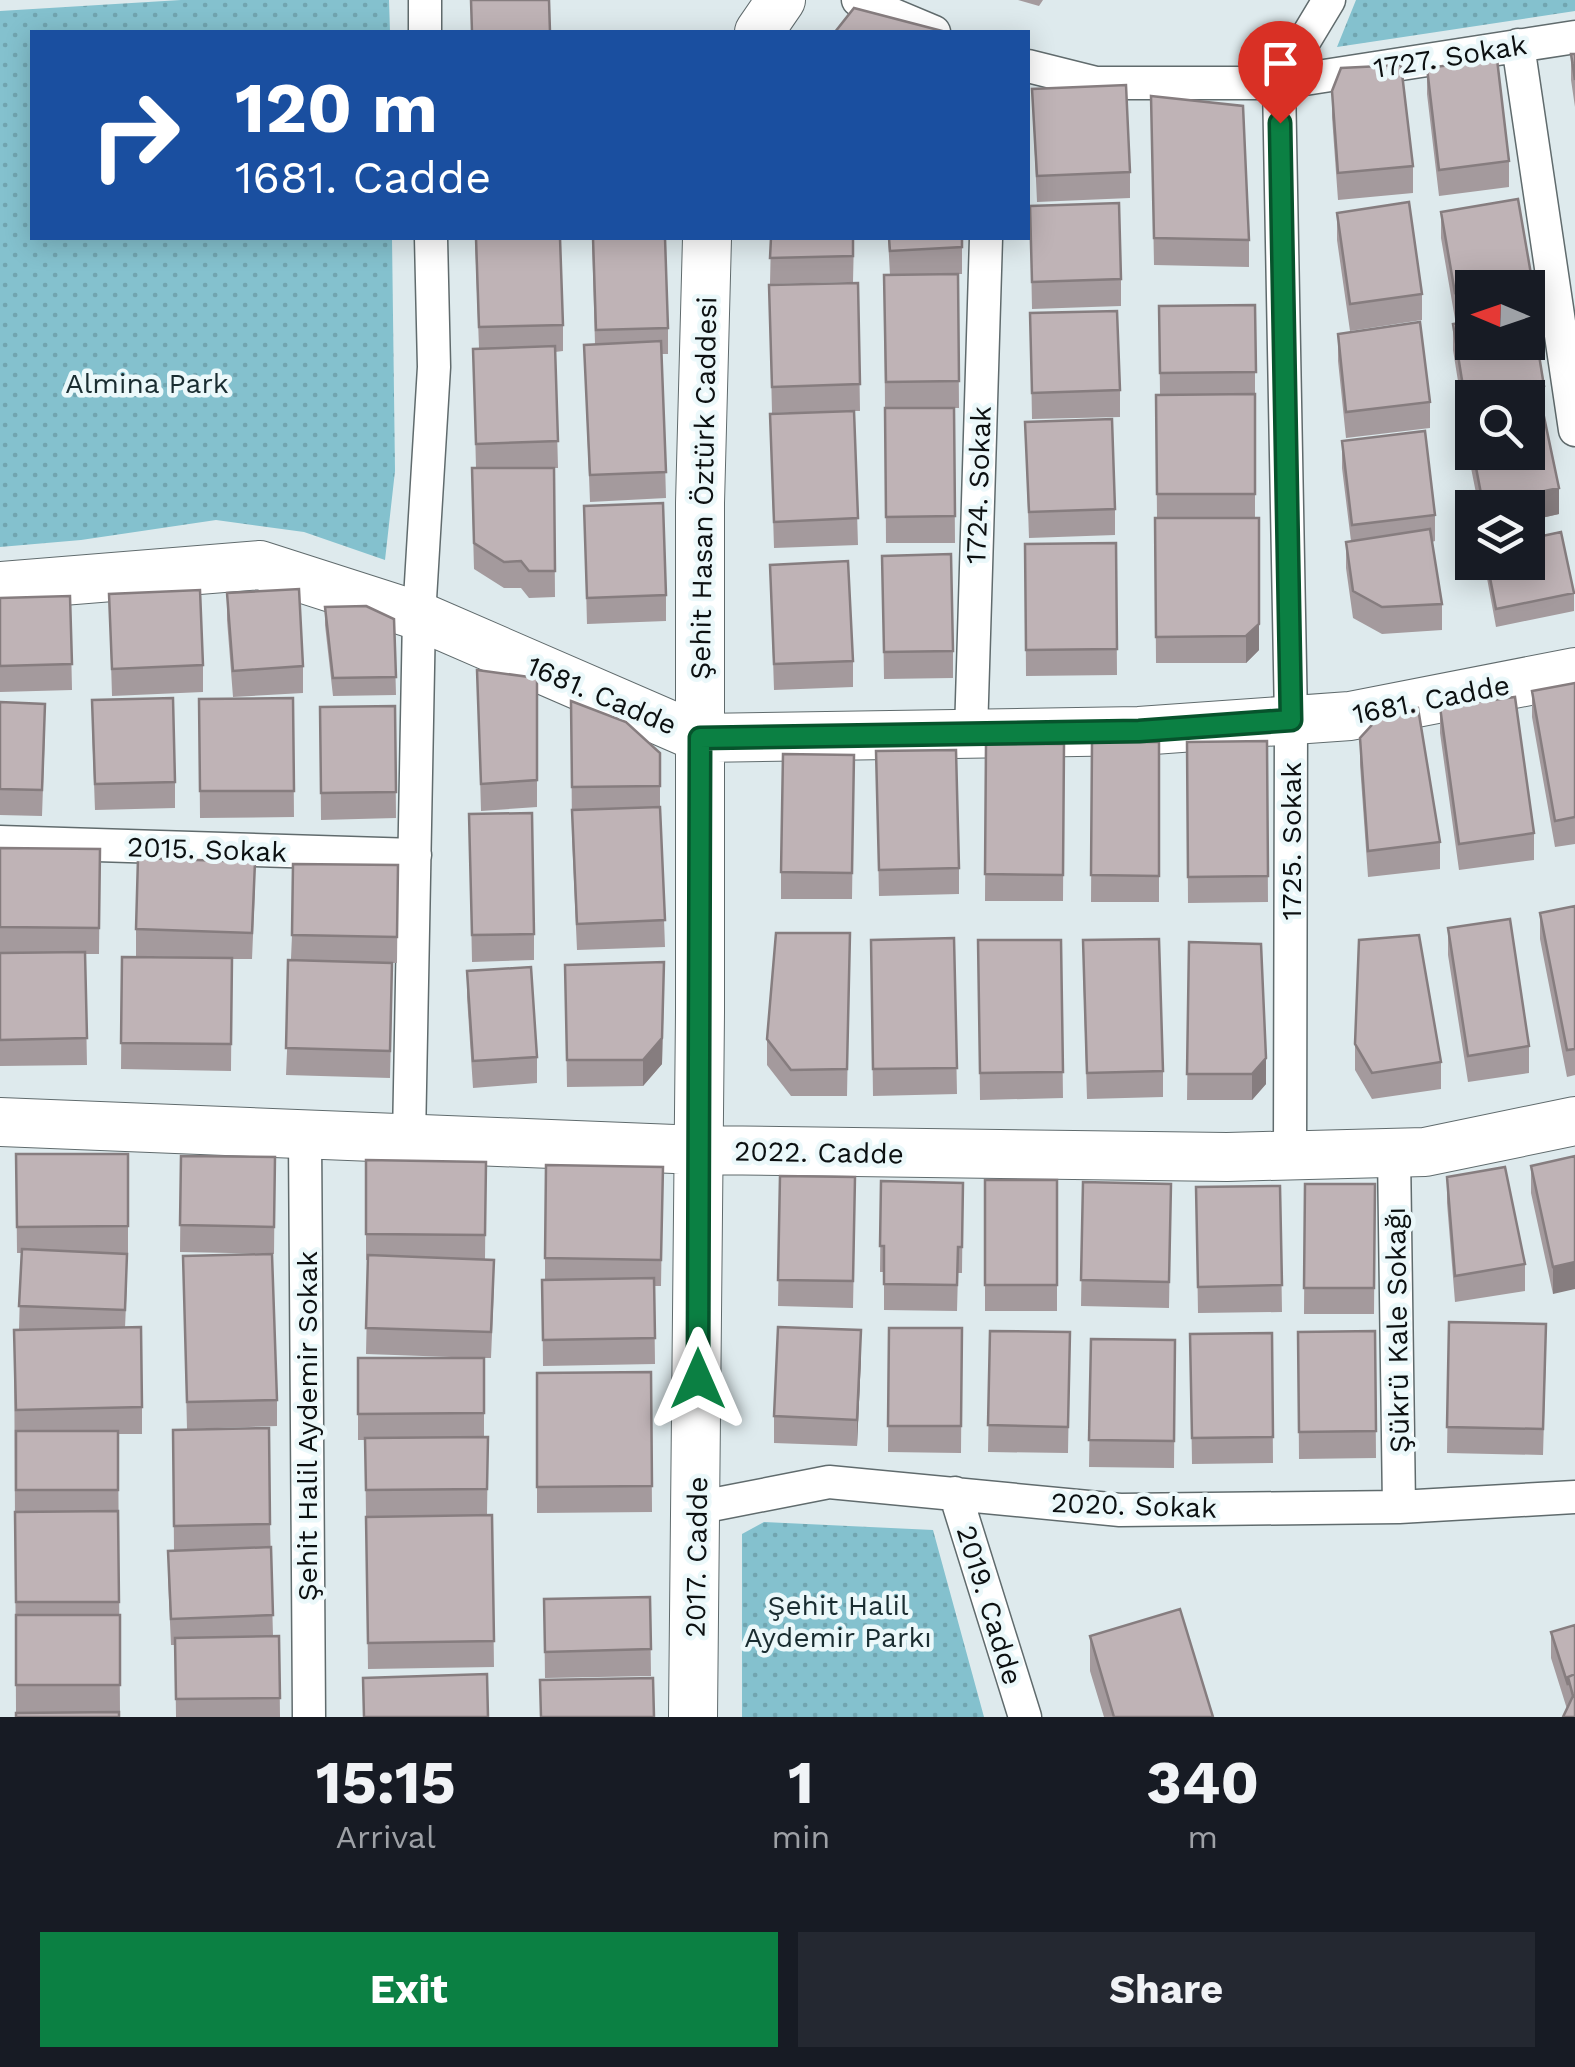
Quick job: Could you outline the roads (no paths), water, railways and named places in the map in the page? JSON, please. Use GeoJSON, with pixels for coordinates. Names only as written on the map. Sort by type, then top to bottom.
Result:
{"type":"FeatureCollection","features":[{"type":"Feature","properties":{"kind":"street"},"geometry":{"type":"LineString","coordinates":[[424,0],[425,30]]}},
{"type":"Feature","properties":{"kind":"street"},"geometry":{"type":"LineString","coordinates":[[760,30],[780,0]]}},
{"type":"Feature","properties":{"kind":"street"},"geometry":{"type":"LineString","coordinates":[[858,0],[929,30]]}},
{"type":"Feature","properties":{"kind":"street"},"geometry":{"type":"LineString","coordinates":[[1279,83],[1329,0]]}},
{"type":"Feature","properties":{"kind":"street","name":"1727. Sokak"},"geometry":{"type":"LineString","coordinates":[[1030,66],[1096,83],[1279,83],[1575,37]]}},
{"type":"Feature","properties":{"kind":"street"},"geometry":{"type":"LineString","coordinates":[[1518,45],[1575,430]]}},
{"type":"Feature","properties":{"kind":"street","name":"1725. Sokak"},"geometry":{"type":"LineString","coordinates":[[1279,83],[1291,720],[1290,1155]]}},
{"type":"Feature","properties":{"kind":"street"},"geometry":{"type":"LineString","coordinates":[[409,1139],[420,616],[434,368],[430,240]]}},
{"type":"Feature","properties":{"kind":"street","name":"Şehit Hasan Öztürk Caddesi"},"geometry":{"type":"LineString","coordinates":[[700,738],[700,503],[708,240]]}},
{"type":"Feature","properties":{"kind":"street","name":"1724. Sokak"},"geometry":{"type":"LineString","coordinates":[[971,733],[986,240]]}},
{"type":"Feature","properties":{"kind":"street","name":"1681. Cadde"},"geometry":{"type":"LineString","coordinates":[[0,586],[260,565],[420,616],[700,738],[1139,731],[1350,716],[1575,672]]}},
{"type":"Feature","properties":{"kind":"street","name":"2017. Cadde"},"geometry":{"type":"LineString","coordinates":[[694,1717],[700,738]]}},
{"type":"Feature","properties":{"kind":"street","name":"2015. Sokak"},"geometry":{"type":"LineString","coordinates":[[0,842],[414,855]]}},
{"type":"Feature","properties":{"kind":"street","name":"2022. Cadde"},"geometry":{"type":"LineString","coordinates":[[0,1122],[699,1150],[1227,1157],[1425,1152],[1575,1120]]}},
{"type":"Feature","properties":{"kind":"street","name":"Şehit Halil Aydemir Sokak"},"geometry":{"type":"LineString","coordinates":[[305,1136],[310,1717]]}},
{"type":"Feature","properties":{"kind":"street","name":"Şükrü Kale Sokağı"},"geometry":{"type":"LineString","coordinates":[[1394,1153],[1399,1507]]}},
{"type":"Feature","properties":{"kind":"street","name":"2020. Sokak"},"geometry":{"type":"LineString","coordinates":[[696,1508],[829,1482],[1120,1510],[1399,1507],[1575,1496]]}},
{"type":"Feature","properties":{"kind":"street","name":"2019. Cadde"},"geometry":{"type":"LineString","coordinates":[[955,1493],[1025,1717]]}},
{"type":"Feature","properties":{"kind":"park label","name":"Almina Park"},"geometry":{"type":"Point","coordinates":[147,383]}},
{"type":"Feature","properties":{"kind":"park label","name":"Şehit Halil Aydemir Parkı"},"geometry":{"type":"Point","coordinates":[838,1621]}}]}
